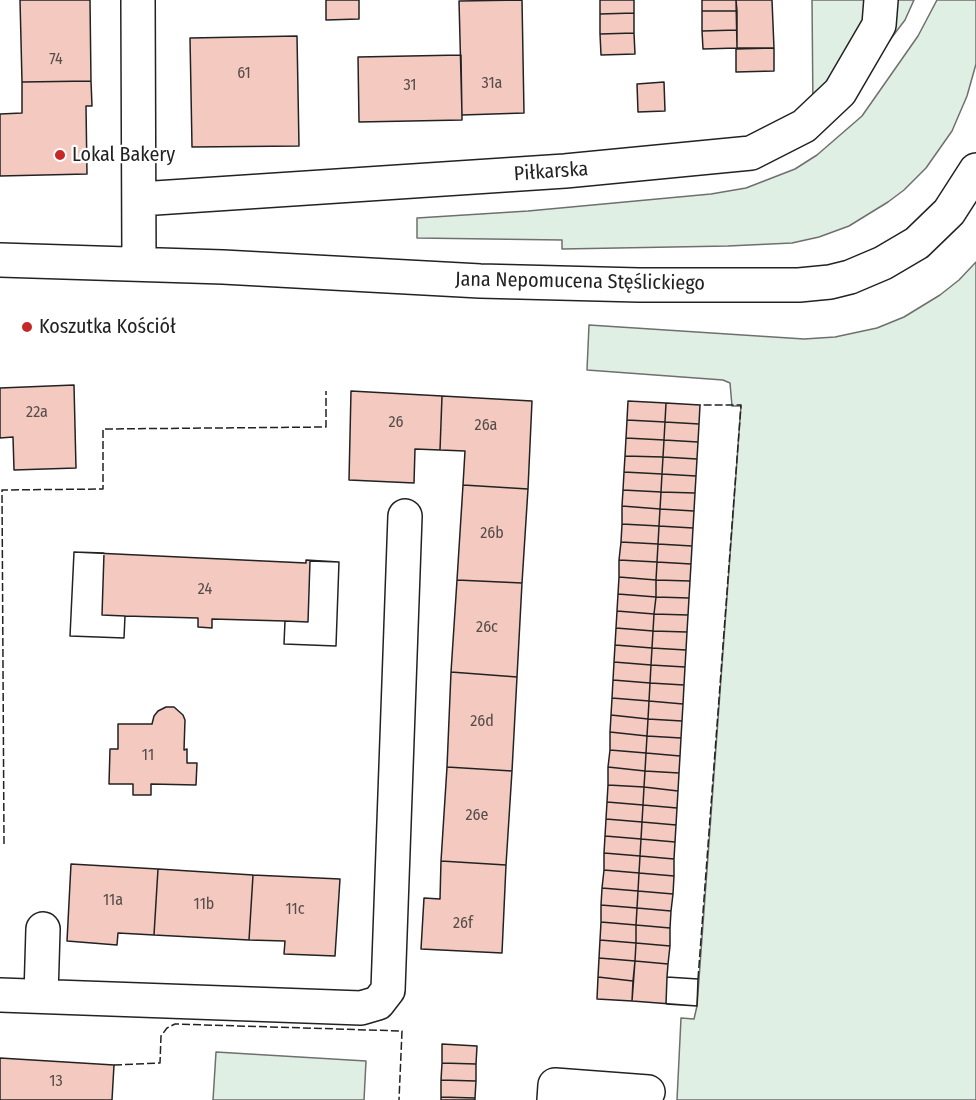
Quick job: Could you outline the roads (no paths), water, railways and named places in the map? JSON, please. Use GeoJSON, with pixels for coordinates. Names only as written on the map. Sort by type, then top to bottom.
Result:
{"type":"FeatureCollection","features":[{"type":"Feature","properties":{"kind":"street"},"geometry":{"type":"LineString","coordinates":[[138,0],[139,263]]}},
{"type":"Feature","properties":{"kind":"street","name":"Piłkarska"},"geometry":{"type":"LineString","coordinates":[[140,199],[564,171],[751,153],[804,126],[840,92],[879,25],[881,0]]}},
{"type":"Feature","properties":{"kind":"street","name":"Jana Nepomucena Stęślickiego"},"geometry":{"type":"LineString","coordinates":[[0,260],[139,263],[480,281],[758,286],[830,282],[850,277],[883,263],[917,243],[949,212],[976,170]]}},
{"type":"Feature","properties":{"kind":"street"},"geometry":{"type":"LineString","coordinates":[[0,994],[361,1008],[378,1004],[388,990],[405,516]]}},
{"type":"Feature","properties":{"kind":"street"},"geometry":{"type":"LineString","coordinates":[[41,996],[43,929]]}},
{"type":"Feature","properties":{"kind":"street"},"geometry":{"type":"LineString","coordinates":[[554,1100],[555,1085],[648,1092]]}},
{"type":"Feature","properties":{"kind":"place","name":"Lokal Bakery"},"geometry":{"type":"Point","coordinates":[60,155]}},
{"type":"Feature","properties":{"kind":"place","name":"Koszutka Kościół"},"geometry":{"type":"Point","coordinates":[27,327]}}]}
